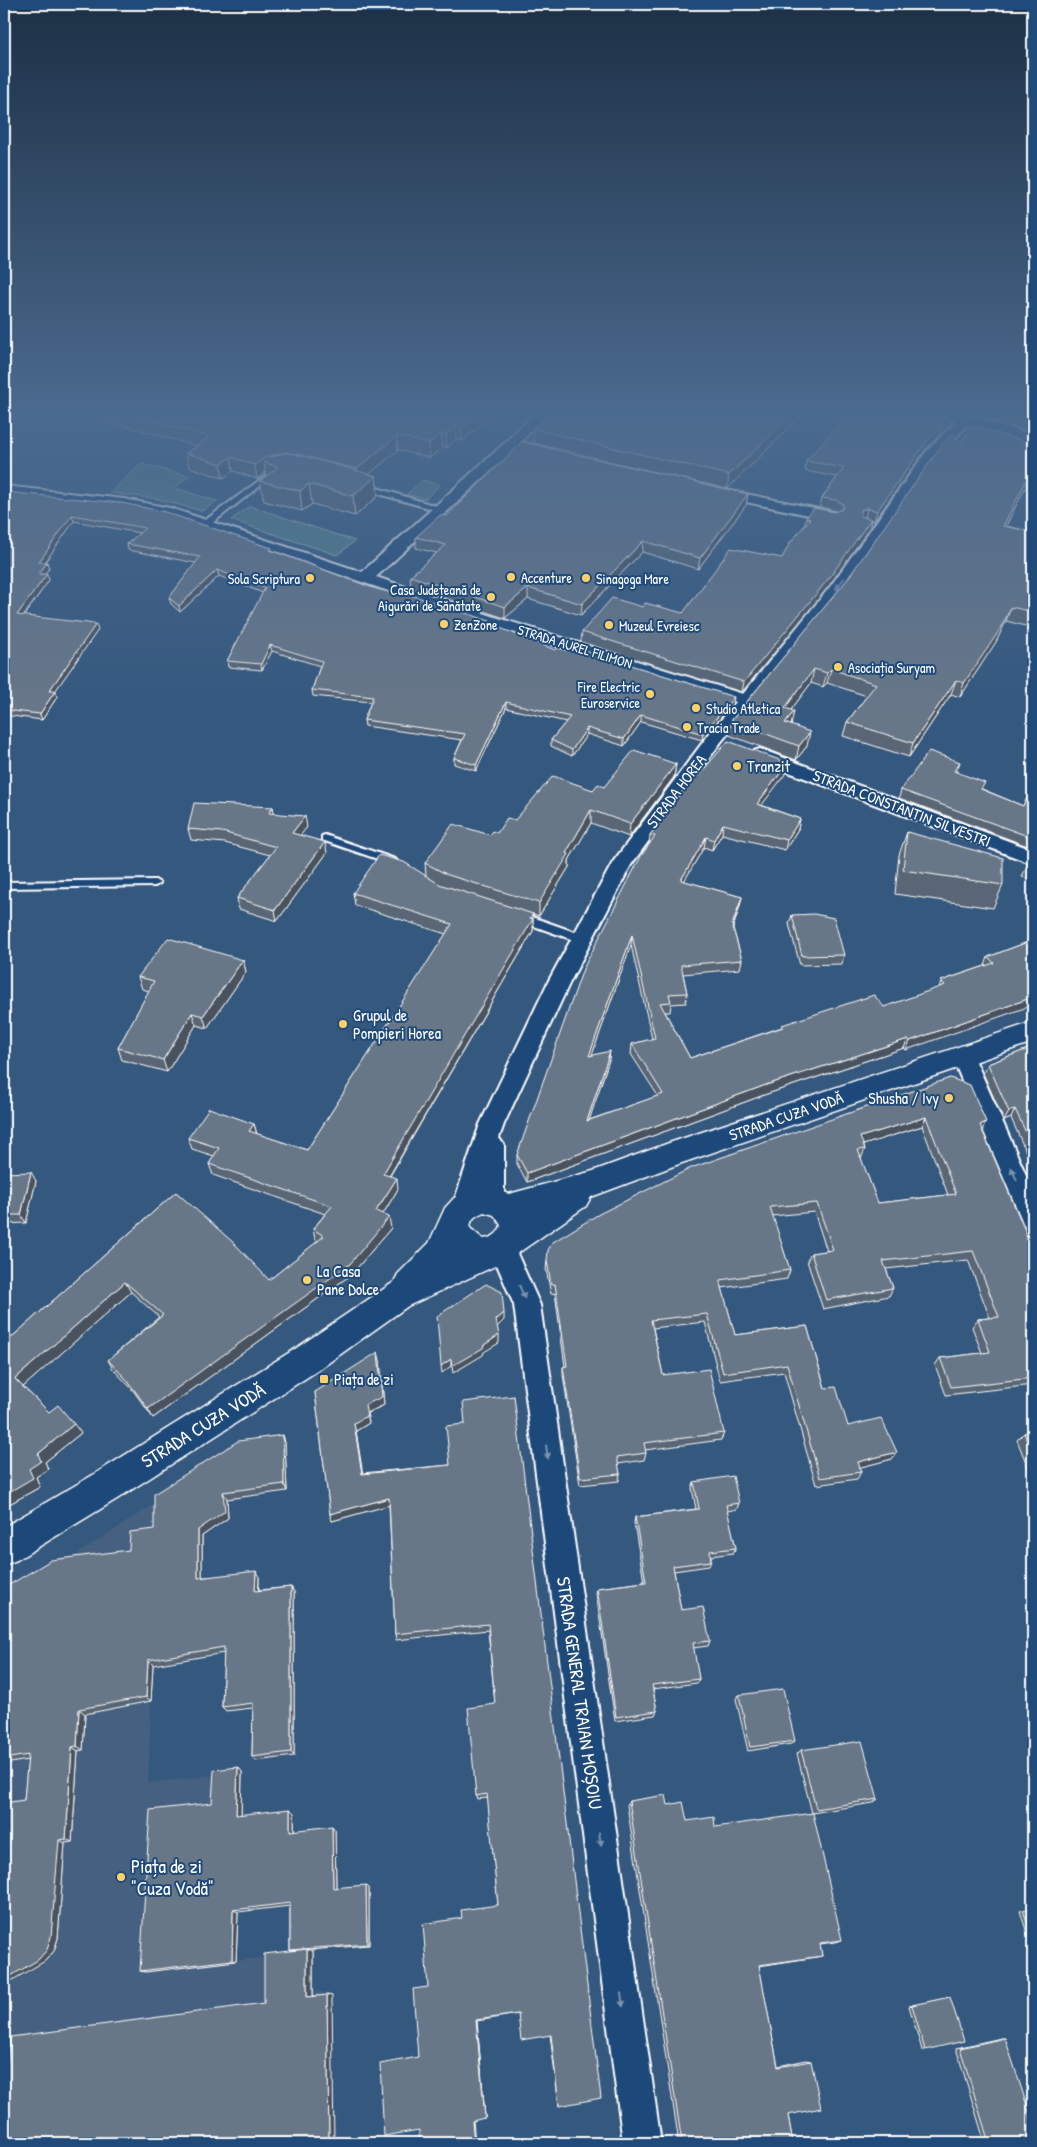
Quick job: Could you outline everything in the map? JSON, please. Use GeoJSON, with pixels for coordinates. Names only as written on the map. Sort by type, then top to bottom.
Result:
{"type":"FeatureCollection","features":[{"type":"Feature","properties":{"kind":"main road","name":"STRADA CUZA VODĂ"},"geometry":{"type":"LineString","coordinates":[[397,1296],[480,1208],[596,1183],[669,1155],[1033,1032]]}},
{"type":"Feature","properties":{"kind":"main road","name":"STRADA CUZA VODĂ"},"geometry":{"type":"LineString","coordinates":[[4,1547],[105,1488],[306,1360],[397,1296],[501,1247],[596,1183]]}},
{"type":"Feature","properties":{"kind":"main road"},"geometry":{"type":"LineString","coordinates":[[480,1208],[513,1214],[516,1223],[514,1232],[501,1247],[479,1252],[468,1248],[459,1241],[455,1231],[480,1208]]}},
{"type":"Feature","properties":{"kind":"street","name":"STRADA AUREL FILIMON"},"geometry":{"type":"LineString","coordinates":[[161,510],[207,523],[483,618],[746,700]]}},
{"type":"Feature","properties":{"kind":"street"},"geometry":{"type":"LineString","coordinates":[[365,578],[441,510]]}},
{"type":"Feature","properties":{"kind":"street"},"geometry":{"type":"LineString","coordinates":[[805,510],[833,516]]}},
{"type":"Feature","properties":{"kind":"street","name":"STRADA HOREA"},"geometry":{"type":"LineString","coordinates":[[480,1208],[492,1124],[559,982],[623,862],[728,743],[746,700],[793,645],[892,510]]}},
{"type":"Feature","properties":{"kind":"street","name":"STRADA CONSTANTIN SILVESTRI"},"geometry":{"type":"LineString","coordinates":[[728,743],[1033,857]]}},
{"type":"Feature","properties":{"kind":"street"},"geometry":{"type":"LineString","coordinates":[[963,1057],[1033,1218]]}},
{"type":"Feature","properties":{"kind":"street","name":"STRADA GENERAL TRAIAN MOȘOIU"},"geometry":{"type":"LineString","coordinates":[[501,1247],[527,1305],[642,2143]]}},
{"type":"Feature","properties":{"kind":"lane"},"geometry":{"type":"LineString","coordinates":[[207,523],[223,510]]}},
{"type":"Feature","properties":{"kind":"lane"},"geometry":{"type":"LineString","coordinates":[[325,838],[402,865]]}},
{"type":"Feature","properties":{"kind":"lane"},"geometry":{"type":"LineString","coordinates":[[4,885],[155,883]]}},
{"type":"Feature","properties":{"kind":"lane"},"geometry":{"type":"LineString","coordinates":[[510,913],[557,928],[582,939]]}},
{"type":"Feature","properties":{"kind":"shaded area","name":"Piața de zi \"Cuza Vodă\""},"geometry":{"type":"Polygon","coordinates":[[[159,1501],[148,1783],[242,1772],[236,1961],[313,1951],[313,1990],[332,1996],[334,2143],[4,2143],[4,1764],[71,1558],[159,1501]]]}},
{"type":"Feature","properties":{"kind":"green space"},"geometry":{"type":"Polygon","coordinates":[[[244,510],[263,510],[355,541],[337,555],[231,520],[244,510]]]}},
{"type":"Feature","properties":{"kind":"building"},"geometry":{"type":"Polygon","coordinates":[[[4,510],[156,510],[165,512],[272,548],[270,550],[373,588],[395,594],[399,591],[493,622],[490,624],[555,650],[558,648],[568,651],[572,647],[734,697],[703,734],[641,715],[624,739],[587,728],[572,750],[551,740],[570,717],[506,702],[476,765],[454,758],[465,734],[364,720],[373,697],[312,690],[322,661],[270,645],[261,664],[227,661],[265,588],[217,570],[179,606],[169,598],[200,557],[127,544],[145,528],[72,515],[39,562],[47,562],[39,574],[47,574],[17,615],[96,624],[49,691],[55,691],[40,714],[4,710],[4,510]]]}},
{"type":"Feature","properties":{"kind":"building"},"geometry":{"type":"Polygon","coordinates":[[[453,510],[736,510],[700,558],[643,541],[582,604],[528,588],[505,607],[410,576],[446,545],[416,537],[440,515],[447,516],[453,510]]]}},
{"type":"Feature","properties":{"kind":"building"},"geometry":{"type":"Polygon","coordinates":[[[812,510],[835,512],[839,510],[861,510],[861,516],[871,519],[830,577],[744,682],[582,632],[612,598],[643,607],[645,603],[683,613],[731,548],[782,558],[790,543],[810,519],[806,518],[812,510]]]}},
{"type":"Feature","properties":{"kind":"building"},"geometry":{"type":"Polygon","coordinates":[[[896,510],[1011,510],[1003,526],[1033,532],[1033,612],[1011,607],[1001,628],[964,683],[956,680],[913,743],[847,722],[876,684],[831,669],[827,673],[814,669],[785,708],[794,711],[785,723],[810,732],[799,746],[731,721],[846,581],[896,510]]]}},
{"type":"Feature","properties":{"kind":"building"},"geometry":{"type":"Polygon","coordinates":[[[728,741],[788,763],[757,804],[800,819],[787,840],[723,824],[714,840],[706,837],[681,880],[742,897],[732,925],[742,960],[681,965],[687,993],[669,994],[671,1002],[660,1003],[690,1058],[874,995],[884,1007],[945,985],[941,981],[994,963],[988,957],[1033,940],[1033,997],[910,1041],[908,1039],[766,1085],[527,1173],[517,1155],[583,969],[641,856],[655,836],[650,835],[695,774],[699,775],[728,741]],[[632,935],[589,1056],[610,1051],[587,1121],[663,1094],[632,1044],[655,1038],[632,935]]]}},
{"type":"Feature","properties":{"kind":"building"},"geometry":{"type":"Polygon","coordinates":[[[634,750],[676,764],[630,824],[591,810],[566,853],[569,854],[539,903],[448,875],[425,863],[453,824],[490,835],[493,831],[497,833],[507,818],[515,820],[553,776],[593,790],[598,784],[604,787],[634,750]]]}},
{"type":"Feature","properties":{"kind":"building"},"geometry":{"type":"Polygon","coordinates":[[[929,751],[960,762],[954,771],[985,783],[981,789],[1023,806],[1033,787],[1033,838],[901,790],[929,751]]]}},
{"type":"Feature","properties":{"kind":"building"},"geometry":{"type":"Polygon","coordinates":[[[194,803],[273,807],[269,813],[305,816],[292,833],[325,842],[275,910],[237,898],[276,847],[222,832],[188,829],[194,803]]]}},
{"type":"Feature","properties":{"kind":"building"},"geometry":{"type":"Polygon","coordinates":[[[907,832],[1003,858],[1003,885],[903,870],[907,832]]]}},
{"type":"Feature","properties":{"kind":"building"},"geometry":{"type":"Polygon","coordinates":[[[379,855],[404,862],[439,884],[533,914],[530,918],[533,919],[383,1174],[397,1178],[376,1211],[389,1217],[350,1264],[148,1409],[127,1380],[108,1360],[163,1315],[125,1282],[15,1379],[49,1412],[58,1405],[74,1424],[38,1454],[41,1461],[29,1469],[33,1478],[4,1495],[4,1344],[176,1192],[235,1244],[269,1280],[324,1236],[313,1229],[332,1206],[209,1164],[219,1148],[188,1138],[209,1108],[254,1124],[249,1131],[307,1150],[452,924],[353,893],[379,855]]]}},
{"type":"Feature","properties":{"kind":"building"},"geometry":{"type":"Polygon","coordinates":[[[1031,856],[1033,856],[1033,871],[1026,868],[1031,856]]]}},
{"type":"Feature","properties":{"kind":"building"},"geometry":{"type":"Polygon","coordinates":[[[814,914],[834,918],[844,955],[802,956],[792,915],[814,914]]]}},
{"type":"Feature","properties":{"kind":"building"},"geometry":{"type":"Polygon","coordinates":[[[168,938],[243,960],[203,1016],[192,1013],[163,1060],[118,1048],[154,981],[138,977],[168,938]]]}},
{"type":"Feature","properties":{"kind":"building"},"geometry":{"type":"Polygon","coordinates":[[[1033,1047],[1033,1148],[1015,1109],[1009,1112],[988,1064],[1033,1047]]]}},
{"type":"Feature","properties":{"kind":"building"},"geometry":{"type":"Polygon","coordinates":[[[950,1078],[970,1085],[986,1122],[980,1125],[1033,1249],[1033,1378],[951,1387],[940,1358],[990,1352],[978,1319],[999,1317],[973,1251],[883,1261],[893,1288],[826,1300],[811,1253],[833,1250],[817,1203],[770,1207],[790,1270],[720,1280],[735,1335],[807,1326],[825,1388],[836,1387],[848,1426],[881,1418],[897,1452],[858,1462],[861,1472],[820,1478],[787,1364],[723,1373],[707,1314],[651,1320],[663,1375],[709,1369],[724,1433],[644,1443],[646,1453],[617,1457],[620,1474],[580,1478],[563,1367],[567,1366],[555,1284],[551,1285],[547,1260],[548,1250],[553,1242],[599,1214],[691,1168],[950,1078]],[[926,1117],[860,1137],[865,1149],[858,1150],[878,1203],[956,1194],[926,1117]]]}},
{"type":"Feature","properties":{"kind":"building"},"geometry":{"type":"Polygon","coordinates":[[[31,1172],[21,1215],[4,1215],[4,1173],[31,1172]]]}},
{"type":"Feature","properties":{"kind":"building"},"geometry":{"type":"Polygon","coordinates":[[[486,1284],[502,1292],[504,1313],[496,1320],[499,1335],[484,1345],[483,1348],[452,1366],[451,1359],[441,1366],[437,1316],[486,1284]]]}},
{"type":"Feature","properties":{"kind":"building"},"geometry":{"type":"Polygon","coordinates":[[[378,1352],[382,1397],[365,1405],[367,1416],[354,1423],[362,1474],[450,1465],[446,1426],[465,1424],[463,1402],[514,1396],[601,2098],[559,2106],[551,2035],[521,2040],[518,2014],[476,2020],[485,2118],[472,2121],[474,2143],[419,2143],[419,2130],[384,2136],[380,2064],[418,2057],[413,1989],[428,1987],[423,1924],[462,1918],[461,1910],[498,1905],[487,1794],[476,1796],[468,1708],[495,1704],[488,1624],[395,1634],[389,1498],[330,1514],[315,1392],[378,1352]]]}},
{"type":"Feature","properties":{"kind":"building"},"geometry":{"type":"Polygon","coordinates":[[[1033,1432],[1033,1458],[1024,1433],[1033,1432]]]}},
{"type":"Feature","properties":{"kind":"building"},"geometry":{"type":"Polygon","coordinates":[[[283,1435],[284,1484],[223,1492],[225,1511],[198,1530],[198,1578],[256,1571],[255,1591],[291,1587],[291,1752],[252,1757],[253,1703],[222,1707],[224,1647],[148,1660],[146,1697],[79,1709],[77,1746],[72,1747],[66,1839],[59,1840],[51,1937],[47,1950],[38,1960],[4,1980],[4,1803],[24,1800],[28,1755],[4,1759],[4,1588],[51,1560],[129,1550],[130,1532],[154,1529],[154,1494],[238,1441],[283,1435]]]}},
{"type":"Feature","properties":{"kind":"building"},"geometry":{"type":"Polygon","coordinates":[[[733,1476],[739,1503],[726,1505],[736,1548],[710,1551],[711,1561],[673,1566],[681,1610],[703,1607],[710,1641],[693,1643],[699,1679],[652,1685],[657,1711],[616,1717],[597,1588],[646,1582],[635,1517],[699,1509],[694,1482],[733,1476]]]}},
{"type":"Feature","properties":{"kind":"building"},"geometry":{"type":"Polygon","coordinates":[[[783,1689],[795,1741],[750,1747],[739,1695],[783,1689]]]}},
{"type":"Feature","properties":{"kind":"building"},"geometry":{"type":"Polygon","coordinates":[[[862,1741],[878,1799],[816,1809],[801,1750],[862,1741]]]}},
{"type":"Feature","properties":{"kind":"building"},"geometry":{"type":"Polygon","coordinates":[[[238,1767],[236,1815],[290,1809],[290,1831],[332,1826],[333,1888],[366,1885],[367,1944],[290,1950],[290,1903],[233,1910],[232,1960],[140,1971],[150,1810],[212,1803],[214,1770],[238,1767]]]}},
{"type":"Feature","properties":{"kind":"building"},"geometry":{"type":"Polygon","coordinates":[[[666,1795],[668,1805],[683,1802],[687,1821],[714,1817],[715,1827],[813,1813],[842,1940],[820,1943],[822,1956],[759,1965],[778,2067],[811,2061],[821,2108],[788,2115],[793,2143],[682,2143],[629,1801],[666,1795]]]}},
{"type":"Feature","properties":{"kind":"building"},"geometry":{"type":"Polygon","coordinates":[[[1033,1908],[1033,1941],[1023,1910],[1033,1908]]]}},
{"type":"Feature","properties":{"kind":"building"},"geometry":{"type":"Polygon","coordinates":[[[307,1949],[307,1997],[327,1995],[329,2143],[4,2143],[4,2090],[10,2037],[264,2003],[264,1954],[307,1949]]]}},
{"type":"Feature","properties":{"kind":"building"},"geometry":{"type":"Polygon","coordinates":[[[950,1997],[964,2041],[925,2050],[912,2005],[950,1997]]]}},
{"type":"Feature","properties":{"kind":"building"},"geometry":{"type":"Polygon","coordinates":[[[1005,2038],[1033,2124],[1033,2143],[989,2143],[960,2048],[1005,2038]]]}},
{"type":"Feature","properties":{"kind":"place","name":"Accenture"},"geometry":{"type":"Point","coordinates":[511,577]}},
{"type":"Feature","properties":{"kind":"place","name":"Sola Scriptura"},"geometry":{"type":"Point","coordinates":[310,578]}},
{"type":"Feature","properties":{"kind":"place","name":"Sinagoga Mare"},"geometry":{"type":"Point","coordinates":[586,578]}},
{"type":"Feature","properties":{"kind":"place","name":"Casa Județeană de Aigurări de Sănătate"},"geometry":{"type":"Point","coordinates":[491,597]}},
{"type":"Feature","properties":{"kind":"place","name":"ZenZone"},"geometry":{"type":"Point","coordinates":[444,624]}},
{"type":"Feature","properties":{"kind":"place","name":"Muzeul Evreiesc"},"geometry":{"type":"Point","coordinates":[609,625]}},
{"type":"Feature","properties":{"kind":"place","name":"Asociația Suryam"},"geometry":{"type":"Point","coordinates":[838,667]}},
{"type":"Feature","properties":{"kind":"place","name":"Fire Electric Euroservice"},"geometry":{"type":"Point","coordinates":[650,694]}},
{"type":"Feature","properties":{"kind":"place","name":"Studio Atletica"},"geometry":{"type":"Point","coordinates":[696,708]}},
{"type":"Feature","properties":{"kind":"place","name":"Tracia Trade"},"geometry":{"type":"Point","coordinates":[687,727]}},
{"type":"Feature","properties":{"kind":"place","name":"Tranzit"},"geometry":{"type":"Point","coordinates":[737,766]}},
{"type":"Feature","properties":{"kind":"place","name":"Grupul de Pompieri Horea"},"geometry":{"type":"Point","coordinates":[343,1024]}},
{"type":"Feature","properties":{"kind":"place","name":"Shusha / Ivy"},"geometry":{"type":"Point","coordinates":[949,1098]}},
{"type":"Feature","properties":{"kind":"place","name":"La Casa Pane Dolce"},"geometry":{"type":"Point","coordinates":[307,1280]}},
{"type":"Feature","properties":{"kind":"place","name":"Piața de zi"},"geometry":{"type":"Point","coordinates":[324,1379]}},
{"type":"Feature","properties":{"kind":"place","name":"Piața de zi \"Cuza Vodă\""},"geometry":{"type":"Point","coordinates":[121,1877]}}]}
